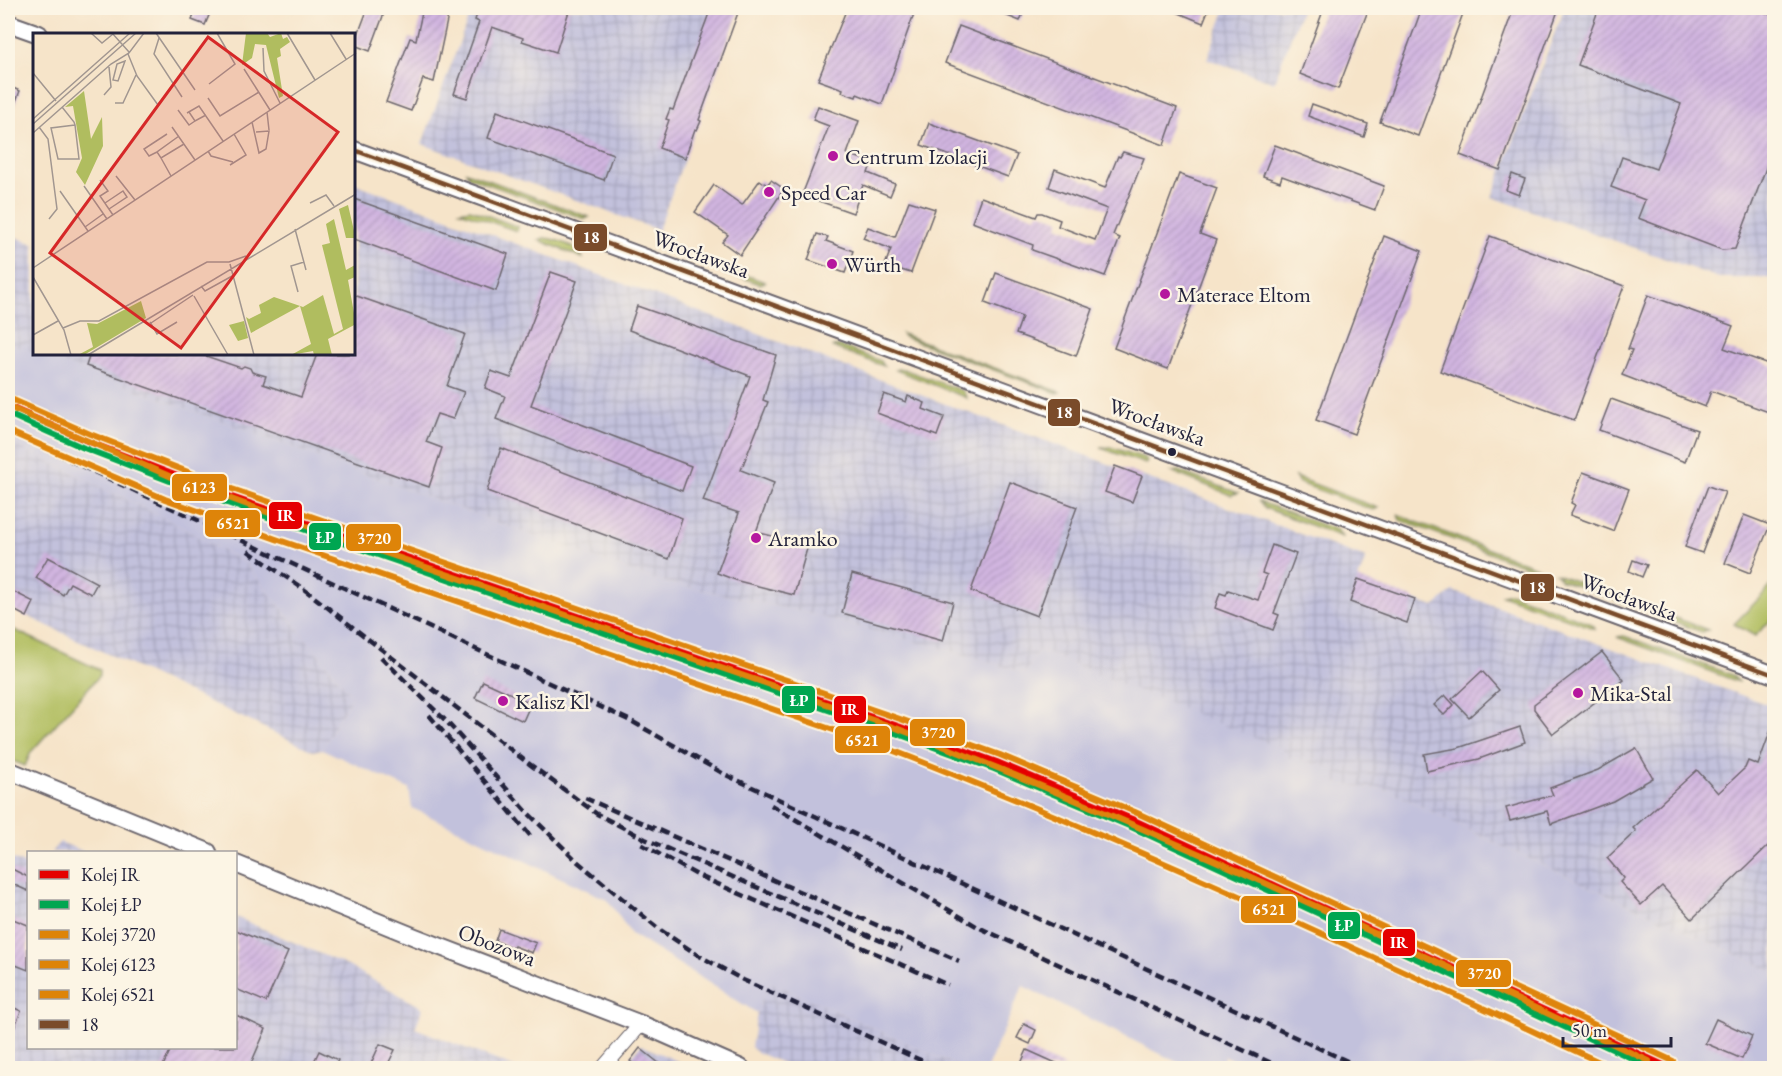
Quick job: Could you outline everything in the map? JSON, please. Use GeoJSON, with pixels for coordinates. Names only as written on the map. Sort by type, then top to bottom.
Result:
{"type":"FeatureCollection","features":[{"type":"Feature","properties":{"kind":"street"},"geometry":{"type":"LineString","coordinates":[[8,23],[36,33]]}},
{"type":"Feature","properties":{"kind":"street","name":"Wrocławska"},"geometry":{"type":"LineString","coordinates":[[356,151],[1774,675]]}},
{"type":"Feature","properties":{"kind":"street"},"geometry":{"type":"LineString","coordinates":[[8,770],[206,851]]}},
{"type":"Feature","properties":{"kind":"street","name":"Obozowa"},"geometry":{"type":"LineString","coordinates":[[237,864],[415,937],[641,1024],[741,1068]]}},
{"type":"Feature","properties":{"kind":"street"},"geometry":{"type":"LineString","coordinates":[[603,1068],[641,1024]]}},
{"type":"Feature","properties":{"kind":"shaded area"},"geometry":{"type":"Polygon","coordinates":[[[472,8],[740,8],[658,230],[422,144],[472,8]]]}},
{"type":"Feature","properties":{"kind":"shaded area"},"geometry":{"type":"Polygon","coordinates":[[[1226,8],[1302,8],[1274,82],[1207,59],[1226,8]]]}},
{"type":"Feature","properties":{"kind":"shaded area"},"geometry":{"type":"Polygon","coordinates":[[[1564,8],[1774,8],[1774,278],[1719,278],[1492,197],[1564,8]]]}},
{"type":"Feature","properties":{"kind":"shaded area"},"geometry":{"type":"Polygon","coordinates":[[[356,184],[1366,558],[1358,579],[1434,607],[1453,591],[1774,707],[1774,972],[1495,843],[1390,791],[1335,783],[1336,769],[1283,756],[1284,751],[1039,650],[1025,673],[794,610],[652,579],[43,356],[356,356],[356,184]]]}},
{"type":"Feature","properties":{"kind":"shaded area"},"geometry":{"type":"Polygon","coordinates":[[[8,234],[33,244],[33,353],[8,343],[8,234]]]}},
{"type":"Feature","properties":{"kind":"shaded area"},"geometry":{"type":"Polygon","coordinates":[[[8,343],[33,352],[33,356],[43,356],[652,579],[794,610],[1025,673],[1039,650],[1284,750],[1284,756],[1337,769],[1336,783],[1390,791],[1495,843],[1774,972],[1774,1068],[1248,1068],[1225,1056],[1219,1068],[1189,1068],[1023,986],[987,1068],[962,1068],[769,981],[757,1013],[631,934],[608,900],[412,808],[409,789],[322,749],[352,696],[245,563],[170,521],[8,441],[8,343]]]}},
{"type":"Feature","properties":{"kind":"shaded area"},"geometry":{"type":"Polygon","coordinates":[[[8,441],[170,521],[245,563],[352,696],[322,749],[313,751],[8,607],[8,441]]]}},
{"type":"Feature","properties":{"kind":"shaded area"},"geometry":{"type":"Polygon","coordinates":[[[60,842],[82,851],[52,851],[60,842]]]}},
{"type":"Feature","properties":{"kind":"shaded area"},"geometry":{"type":"Polygon","coordinates":[[[8,857],[27,866],[27,1049],[237,1049],[237,917],[348,966],[423,1008],[415,1028],[516,1068],[8,1068],[8,857]]]}},
{"type":"Feature","properties":{"kind":"shaded area"},"geometry":{"type":"Polygon","coordinates":[[[769,981],[962,1068],[794,1068],[756,1052],[751,1047],[757,1013],[769,981]]]}},
{"type":"Feature","properties":{"kind":"shaded area"},"geometry":{"type":"Polygon","coordinates":[[[641,1045],[693,1068],[622,1068],[641,1045]]]}},
{"type":"Feature","properties":{"kind":"green space"},"geometry":{"type":"Polygon","coordinates":[[[466,172],[589,217],[585,219],[469,177],[466,172]]]}},
{"type":"Feature","properties":{"kind":"green space"},"geometry":{"type":"Polygon","coordinates":[[[470,209],[518,227],[517,231],[460,211],[470,209]]]}},
{"type":"Feature","properties":{"kind":"green space"},"geometry":{"type":"Polygon","coordinates":[[[544,238],[572,247],[583,258],[539,240],[544,238]]]}},
{"type":"Feature","properties":{"kind":"green space"},"geometry":{"type":"Polygon","coordinates":[[[699,258],[765,282],[760,284],[699,262],[699,258]]]}},
{"type":"Feature","properties":{"kind":"green space"},"geometry":{"type":"Polygon","coordinates":[[[902,334],[1060,392],[1057,393],[904,337],[902,334]]]}},
{"type":"Feature","properties":{"kind":"green space"},"geometry":{"type":"Polygon","coordinates":[[[840,346],[881,361],[884,366],[832,347],[840,346]]]}},
{"type":"Feature","properties":{"kind":"green space"},"geometry":{"type":"Polygon","coordinates":[[[896,370],[963,391],[967,398],[896,370]]]}},
{"type":"Feature","properties":{"kind":"green space"},"geometry":{"type":"Polygon","coordinates":[[[1110,447],[1145,458],[1146,464],[1101,448],[1110,447]]]}},
{"type":"Feature","properties":{"kind":"green space"},"geometry":{"type":"Polygon","coordinates":[[[1178,471],[1238,493],[1231,495],[1172,472],[1178,471]]]}},
{"type":"Feature","properties":{"kind":"green space"},"geometry":{"type":"Polygon","coordinates":[[[1295,477],[1378,508],[1373,510],[1299,483],[1295,477]]]}},
{"type":"Feature","properties":{"kind":"green space"},"geometry":{"type":"Polygon","coordinates":[[[1258,501],[1337,530],[1342,537],[1265,508],[1258,501]]]}},
{"type":"Feature","properties":{"kind":"green space"},"geometry":{"type":"Polygon","coordinates":[[[1398,515],[1539,568],[1533,569],[1400,520],[1398,515]]]}},
{"type":"Feature","properties":{"kind":"green space"},"geometry":{"type":"Polygon","coordinates":[[[1556,574],[1631,601],[1625,603],[1561,580],[1556,574]]]}},
{"type":"Feature","properties":{"kind":"green space"},"geometry":{"type":"Polygon","coordinates":[[[1774,583],[1774,617],[1755,636],[1734,624],[1774,583]]]}},
{"type":"Feature","properties":{"kind":"green space"},"geometry":{"type":"Polygon","coordinates":[[[1510,593],[1590,623],[1596,629],[1502,595],[1510,593]]]}},
{"type":"Feature","properties":{"kind":"green space"},"geometry":{"type":"Polygon","coordinates":[[[1654,610],[1708,630],[1702,632],[1659,616],[1654,610]]]}},
{"type":"Feature","properties":{"kind":"green space"},"geometry":{"type":"Polygon","coordinates":[[[8,627],[100,670],[100,675],[31,752],[25,766],[8,759],[8,627]]]}},
{"type":"Feature","properties":{"kind":"green space"},"geometry":{"type":"Polygon","coordinates":[[[1624,636],[1732,675],[1739,682],[1617,637],[1624,636]]]}},
{"type":"Feature","properties":{"kind":"building"},"geometry":{"type":"Polygon","coordinates":[[[196,8],[212,8],[205,25],[192,20],[196,8]]]}},
{"type":"Feature","properties":{"kind":"building"},"geometry":{"type":"Polygon","coordinates":[[[368,8],[386,8],[370,51],[356,46],[356,40],[368,8]]]}},
{"type":"Feature","properties":{"kind":"building"},"geometry":{"type":"Polygon","coordinates":[[[423,8],[449,11],[434,82],[423,79],[411,111],[386,102],[410,38],[416,40],[423,8]]]}},
{"type":"Feature","properties":{"kind":"building"},"geometry":{"type":"Polygon","coordinates":[[[479,8],[570,8],[556,52],[522,41],[523,38],[492,27],[467,98],[454,94],[479,22],[475,20],[479,8]]]}},
{"type":"Feature","properties":{"kind":"building"},"geometry":{"type":"Polygon","coordinates":[[[711,8],[739,10],[699,120],[701,121],[697,130],[695,129],[685,158],[659,148],[669,120],[666,119],[670,109],[673,110],[711,8]]]}},
{"type":"Feature","properties":{"kind":"building"},"geometry":{"type":"Polygon","coordinates":[[[847,8],[916,8],[882,104],[857,94],[856,97],[842,92],[843,89],[818,80],[847,8]]]}},
{"type":"Feature","properties":{"kind":"building"},"geometry":{"type":"Polygon","coordinates":[[[987,8],[1025,8],[1020,21],[987,8]]]}},
{"type":"Feature","properties":{"kind":"building"},"geometry":{"type":"Polygon","coordinates":[[[1167,8],[1209,8],[1203,23],[1167,8]]]}},
{"type":"Feature","properties":{"kind":"building"},"geometry":{"type":"Polygon","coordinates":[[[1324,8],[1369,8],[1338,89],[1300,74],[1324,8]]]}},
{"type":"Feature","properties":{"kind":"building"},"geometry":{"type":"Polygon","coordinates":[[[1422,8],[1465,8],[1418,136],[1380,122],[1422,8]]]}},
{"type":"Feature","properties":{"kind":"building"},"geometry":{"type":"Polygon","coordinates":[[[1514,8],[1559,8],[1500,170],[1460,155],[1514,8]]]}},
{"type":"Feature","properties":{"kind":"building"},"geometry":{"type":"Polygon","coordinates":[[[1599,8],[1752,8],[1774,16],[1774,147],[1735,249],[1722,250],[1638,218],[1645,200],[1611,187],[1622,157],[1656,169],[1681,104],[1578,65],[1599,8]]]}},
{"type":"Feature","properties":{"kind":"building"},"geometry":{"type":"Polygon","coordinates":[[[959,26],[1177,108],[1164,145],[945,63],[959,26]]]}},
{"type":"Feature","properties":{"kind":"building"},"geometry":{"type":"Polygon","coordinates":[[[8,86],[20,91],[8,121],[8,86]]]}},
{"type":"Feature","properties":{"kind":"building"},"geometry":{"type":"Polygon","coordinates":[[[1312,104],[1368,124],[1364,137],[1308,116],[1312,104]]]}},
{"type":"Feature","properties":{"kind":"building","name":"Centrum Izolacji"},"geometry":{"type":"Polygon","coordinates":[[[818,106],[859,121],[847,154],[872,162],[868,173],[895,184],[890,196],[863,185],[853,213],[802,195],[829,126],[813,120],[818,106]]]}},
{"type":"Feature","properties":{"kind":"building"},"geometry":{"type":"Polygon","coordinates":[[[497,111],[613,154],[604,180],[488,138],[497,111]]]}},
{"type":"Feature","properties":{"kind":"building"},"geometry":{"type":"Polygon","coordinates":[[[929,123],[1017,155],[1008,177],[921,145],[929,123]]]}},
{"type":"Feature","properties":{"kind":"building"},"geometry":{"type":"Polygon","coordinates":[[[1275,145],[1384,186],[1375,210],[1282,176],[1280,182],[1263,176],[1275,145]]]}},
{"type":"Feature","properties":{"kind":"building"},"geometry":{"type":"Polygon","coordinates":[[[1123,152],[1144,158],[1113,235],[1120,238],[1105,276],[1032,250],[1033,245],[972,222],[981,197],[1036,217],[1038,213],[1042,213],[1060,220],[1058,226],[1095,240],[1107,209],[1049,187],[1055,169],[1105,188],[1118,156],[1120,157],[1123,152]]]}},
{"type":"Feature","properties":{"kind":"building","name":"Materace Eltom"},"geometry":{"type":"Polygon","coordinates":[[[1179,174],[1217,188],[1200,234],[1216,240],[1168,369],[1114,348],[1179,174]]]}},
{"type":"Feature","properties":{"kind":"building"},"geometry":{"type":"Polygon","coordinates":[[[1512,174],[1525,179],[1519,195],[1506,190],[1512,174]]]}},
{"type":"Feature","properties":{"kind":"building"},"geometry":{"type":"Polygon","coordinates":[[[760,180],[767,185],[771,180],[784,189],[740,255],[722,242],[728,235],[695,212],[714,185],[742,205],[760,180]]]}},
{"type":"Feature","properties":{"kind":"building"},"geometry":{"type":"Polygon","coordinates":[[[356,200],[508,254],[496,291],[356,240],[356,200]]]}},
{"type":"Feature","properties":{"kind":"building"},"geometry":{"type":"Polygon","coordinates":[[[909,201],[935,209],[911,273],[885,265],[891,249],[863,238],[868,227],[895,237],[909,201]]]}},
{"type":"Feature","properties":{"kind":"building"},"geometry":{"type":"Polygon","coordinates":[[[817,234],[828,237],[826,241],[853,251],[845,273],[808,260],[817,234]]]}},
{"type":"Feature","properties":{"kind":"building"},"geometry":{"type":"Polygon","coordinates":[[[1384,236],[1422,251],[1354,434],[1316,420],[1384,236]]]}},
{"type":"Feature","properties":{"kind":"building"},"geometry":{"type":"Polygon","coordinates":[[[1490,236],[1624,286],[1574,420],[1440,371],[1490,236]]]}},
{"type":"Feature","properties":{"kind":"building"},"geometry":{"type":"Polygon","coordinates":[[[551,272],[577,281],[531,405],[691,466],[682,491],[496,419],[505,396],[485,388],[491,371],[511,378],[551,272]]]}},
{"type":"Feature","properties":{"kind":"building"},"geometry":{"type":"Polygon","coordinates":[[[996,273],[1093,309],[1076,356],[1016,334],[1022,317],[985,303],[996,273]]]}},
{"type":"Feature","properties":{"kind":"building"},"geometry":{"type":"Polygon","coordinates":[[[1648,295],[1733,326],[1724,348],[1774,366],[1774,414],[1711,391],[1705,407],[1622,375],[1632,350],[1628,349],[1648,295]]]}},
{"type":"Feature","properties":{"kind":"building"},"geometry":{"type":"Polygon","coordinates":[[[356,296],[465,334],[447,386],[464,392],[453,419],[437,414],[426,442],[442,448],[429,487],[86,366],[89,356],[206,356],[241,368],[244,366],[250,368],[252,372],[266,376],[263,384],[301,397],[316,356],[356,356],[356,296]]]}},
{"type":"Feature","properties":{"kind":"building"},"geometry":{"type":"Polygon","coordinates":[[[637,306],[776,355],[763,400],[768,402],[741,470],[774,483],[756,532],[808,545],[794,595],[738,581],[717,573],[739,513],[703,501],[750,376],[629,330],[637,306]]]}},
{"type":"Feature","properties":{"kind":"building"},"geometry":{"type":"Polygon","coordinates":[[[884,394],[906,402],[908,396],[925,403],[923,409],[944,417],[937,436],[877,413],[884,394]]]}},
{"type":"Feature","properties":{"kind":"building"},"geometry":{"type":"Polygon","coordinates":[[[1611,399],[1697,430],[1685,462],[1599,430],[1611,399]]]}},
{"type":"Feature","properties":{"kind":"building"},"geometry":{"type":"Polygon","coordinates":[[[501,448],[682,518],[669,559],[487,491],[501,448]]]}},
{"type":"Feature","properties":{"kind":"building"},"geometry":{"type":"Polygon","coordinates":[[[1115,466],[1142,476],[1132,502],[1105,492],[1115,466]]]}},
{"type":"Feature","properties":{"kind":"building"},"geometry":{"type":"Polygon","coordinates":[[[1583,472],[1629,489],[1613,531],[1570,515],[1575,505],[1571,503],[1583,472]]]}},
{"type":"Feature","properties":{"kind":"building"},"geometry":{"type":"Polygon","coordinates":[[[1010,482],[1077,507],[1037,616],[971,591],[1010,482]]]}},
{"type":"Feature","properties":{"kind":"building"},"geometry":{"type":"Polygon","coordinates":[[[1708,486],[1725,492],[1702,553],[1685,547],[1708,486]]]}},
{"type":"Feature","properties":{"kind":"building"},"geometry":{"type":"Polygon","coordinates":[[[1744,515],[1770,525],[1750,573],[1725,563],[1744,515]]]}},
{"type":"Feature","properties":{"kind":"building"},"geometry":{"type":"Polygon","coordinates":[[[1272,545],[1296,554],[1274,613],[1279,615],[1273,630],[1215,608],[1220,593],[1226,595],[1228,590],[1258,600],[1267,575],[1262,573],[1272,545]]]}},
{"type":"Feature","properties":{"kind":"building"},"geometry":{"type":"Polygon","coordinates":[[[48,557],[97,583],[91,594],[70,583],[63,595],[36,578],[48,557]]]}},
{"type":"Feature","properties":{"kind":"building"},"geometry":{"type":"Polygon","coordinates":[[[1633,560],[1647,565],[1642,577],[1629,571],[1633,560]]]}},
{"type":"Feature","properties":{"kind":"building"},"geometry":{"type":"Polygon","coordinates":[[[852,574],[953,602],[943,641],[842,613],[852,574]]]}},
{"type":"Feature","properties":{"kind":"building"},"geometry":{"type":"Polygon","coordinates":[[[1358,579],[1415,599],[1407,623],[1350,602],[1358,579]]]}},
{"type":"Feature","properties":{"kind":"building"},"geometry":{"type":"Polygon","coordinates":[[[8,589],[34,602],[27,617],[8,607],[8,589]]]}},
{"type":"Feature","properties":{"kind":"building","name":"Mika-Stal"},"geometry":{"type":"Polygon","coordinates":[[[1602,652],[1624,680],[1553,734],[1534,709],[1534,704],[1602,652]]]}},
{"type":"Feature","properties":{"kind":"building"},"geometry":{"type":"Polygon","coordinates":[[[1482,671],[1499,690],[1469,717],[1452,699],[1482,671]]]}},
{"type":"Feature","properties":{"kind":"building","name":"Kalisz Kl"},"geometry":{"type":"Polygon","coordinates":[[[483,681],[531,703],[523,721],[475,698],[483,681]]]}},
{"type":"Feature","properties":{"kind":"building"},"geometry":{"type":"Polygon","coordinates":[[[1445,695],[1454,705],[1444,715],[1434,705],[1445,695]]]}},
{"type":"Feature","properties":{"kind":"building"},"geometry":{"type":"Polygon","coordinates":[[[1773,724],[1774,840],[1692,919],[1662,886],[1641,905],[1620,882],[1624,878],[1607,858],[1636,831],[1633,828],[1697,770],[1718,793],[1745,768],[1748,761],[1758,765],[1773,724]]]}},
{"type":"Feature","properties":{"kind":"building"},"geometry":{"type":"Polygon","coordinates":[[[1520,727],[1525,742],[1479,759],[1427,771],[1424,754],[1458,748],[1520,727]]]}},
{"type":"Feature","properties":{"kind":"building"},"geometry":{"type":"Polygon","coordinates":[[[1636,748],[1653,778],[1613,801],[1551,824],[1547,811],[1510,821],[1506,808],[1553,795],[1550,788],[1598,770],[1636,748]]]}},
{"type":"Feature","properties":{"kind":"building"},"geometry":{"type":"Polygon","coordinates":[[[12,869],[27,876],[27,891],[8,882],[12,869]]]}},
{"type":"Feature","properties":{"kind":"building"},"geometry":{"type":"Polygon","coordinates":[[[8,917],[27,925],[27,970],[8,962],[8,917]]]}},
{"type":"Feature","properties":{"kind":"building"},"geometry":{"type":"Polygon","coordinates":[[[499,929],[536,943],[532,953],[495,941],[499,929]]]}},
{"type":"Feature","properties":{"kind":"building"},"geometry":{"type":"Polygon","coordinates":[[[237,930],[288,952],[266,1002],[237,989],[237,930]]]}},
{"type":"Feature","properties":{"kind":"building"},"geometry":{"type":"Polygon","coordinates":[[[8,1005],[21,1011],[8,1044],[8,1005]]]}},
{"type":"Feature","properties":{"kind":"building"},"geometry":{"type":"Polygon","coordinates":[[[237,1015],[266,1029],[249,1068],[162,1068],[171,1049],[237,1049],[237,1015]]]}},
{"type":"Feature","properties":{"kind":"building"},"geometry":{"type":"Polygon","coordinates":[[[1716,1019],[1752,1036],[1742,1059],[1705,1043],[1716,1019]]]}},
{"type":"Feature","properties":{"kind":"building"},"geometry":{"type":"Polygon","coordinates":[[[1024,1024],[1036,1030],[1030,1044],[1017,1038],[1024,1024]]]}},
{"type":"Feature","properties":{"kind":"building"},"geometry":{"type":"Polygon","coordinates":[[[380,1044],[395,1050],[386,1068],[369,1068],[380,1044]]]}},
{"type":"Feature","properties":{"kind":"building"},"geometry":{"type":"Polygon","coordinates":[[[640,1048],[665,1068],[639,1068],[630,1061],[640,1048]]]}},
{"type":"Feature","properties":{"kind":"building"},"geometry":{"type":"Polygon","coordinates":[[[1027,1050],[1067,1068],[1019,1068],[1027,1050]]]}},
{"type":"Feature","properties":{"kind":"building"},"geometry":{"type":"Polygon","coordinates":[[[319,1051],[338,1060],[334,1068],[311,1068],[319,1051]]]}},
{"type":"Feature","properties":{"kind":"railway"},"geometry":{"type":"LineString","coordinates":[[8,432],[633,722],[724,774],[1362,1068]]}},
{"type":"Feature","properties":{"kind":"railway"},"geometry":{"type":"LineString","coordinates":[[204,515],[256,535]]}},
{"type":"Feature","properties":{"kind":"railway"},"geometry":{"type":"LineString","coordinates":[[248,551],[305,590],[597,814],[645,839],[902,950]]}},
{"type":"Feature","properties":{"kind":"railway"},"geometry":{"type":"LineString","coordinates":[[381,657],[447,722],[529,814],[578,862],[659,929],[698,955],[743,980],[938,1068]]}},
{"type":"Feature","properties":{"kind":"railway"},"geometry":{"type":"LineString","coordinates":[[429,715],[533,839]]}},
{"type":"Feature","properties":{"kind":"railway"},"geometry":{"type":"LineString","coordinates":[[585,798],[959,961]]}},
{"type":"Feature","properties":{"kind":"railway"},"geometry":{"type":"LineString","coordinates":[[771,805],[978,927],[1282,1068]]}},
{"type":"Feature","properties":{"kind":"railway"},"geometry":{"type":"LineString","coordinates":[[641,844],[697,875],[948,985]]}},
{"type":"Feature","properties":{"kind":"rail line","name":"3720"},"geometry":{"type":"LineString","coordinates":[[11,399],[90,434],[232,489],[1000,755],[1135,812],[1673,1061]]}},
{"type":"Feature","properties":{"kind":"rail line","name":"IR"},"geometry":{"type":"LineString","coordinates":[[8,406],[87,441],[229,496],[997,762],[1132,819],[1670,1068]]}},
{"type":"Feature","properties":{"kind":"rail line","name":"6123"},"geometry":{"type":"LineString","coordinates":[[11,408],[174,478],[283,518],[896,728],[992,766],[1276,888],[1649,1061]]}},
{"type":"Feature","properties":{"kind":"rail line","name":"ŁP"},"geometry":{"type":"LineString","coordinates":[[8,414],[84,448],[227,503],[994,769],[1129,826],[1653,1068]]}},
{"type":"Feature","properties":{"kind":"rail line","name":"6521"},"geometry":{"type":"LineString","coordinates":[[8,431],[165,499],[889,749],[981,785],[1163,862],[1612,1068]]}},
{"type":"Feature","properties":{"kind":"transit line","name":"18"},"geometry":{"type":"LineString","coordinates":[[356,151],[1774,675]]}},
{"type":"Feature","properties":{"kind":"place","name":"Centrum Izolacji"},"geometry":{"type":"Point","coordinates":[833,156]}},
{"type":"Feature","properties":{"kind":"place","name":"Speed Car"},"geometry":{"type":"Point","coordinates":[769,192]}},
{"type":"Feature","properties":{"kind":"place","name":"Würth"},"geometry":{"type":"Point","coordinates":[832,264]}},
{"type":"Feature","properties":{"kind":"place","name":"Materace Eltom"},"geometry":{"type":"Point","coordinates":[1165,294]}},
{"type":"Feature","properties":{"kind":"place","name":"Aramko"},"geometry":{"type":"Point","coordinates":[756,538]}},
{"type":"Feature","properties":{"kind":"place","name":"Mika-Stal"},"geometry":{"type":"Point","coordinates":[1578,693]}},
{"type":"Feature","properties":{"kind":"place","name":"Kalisz Kl"},"geometry":{"type":"Point","coordinates":[503,701]}}]}
